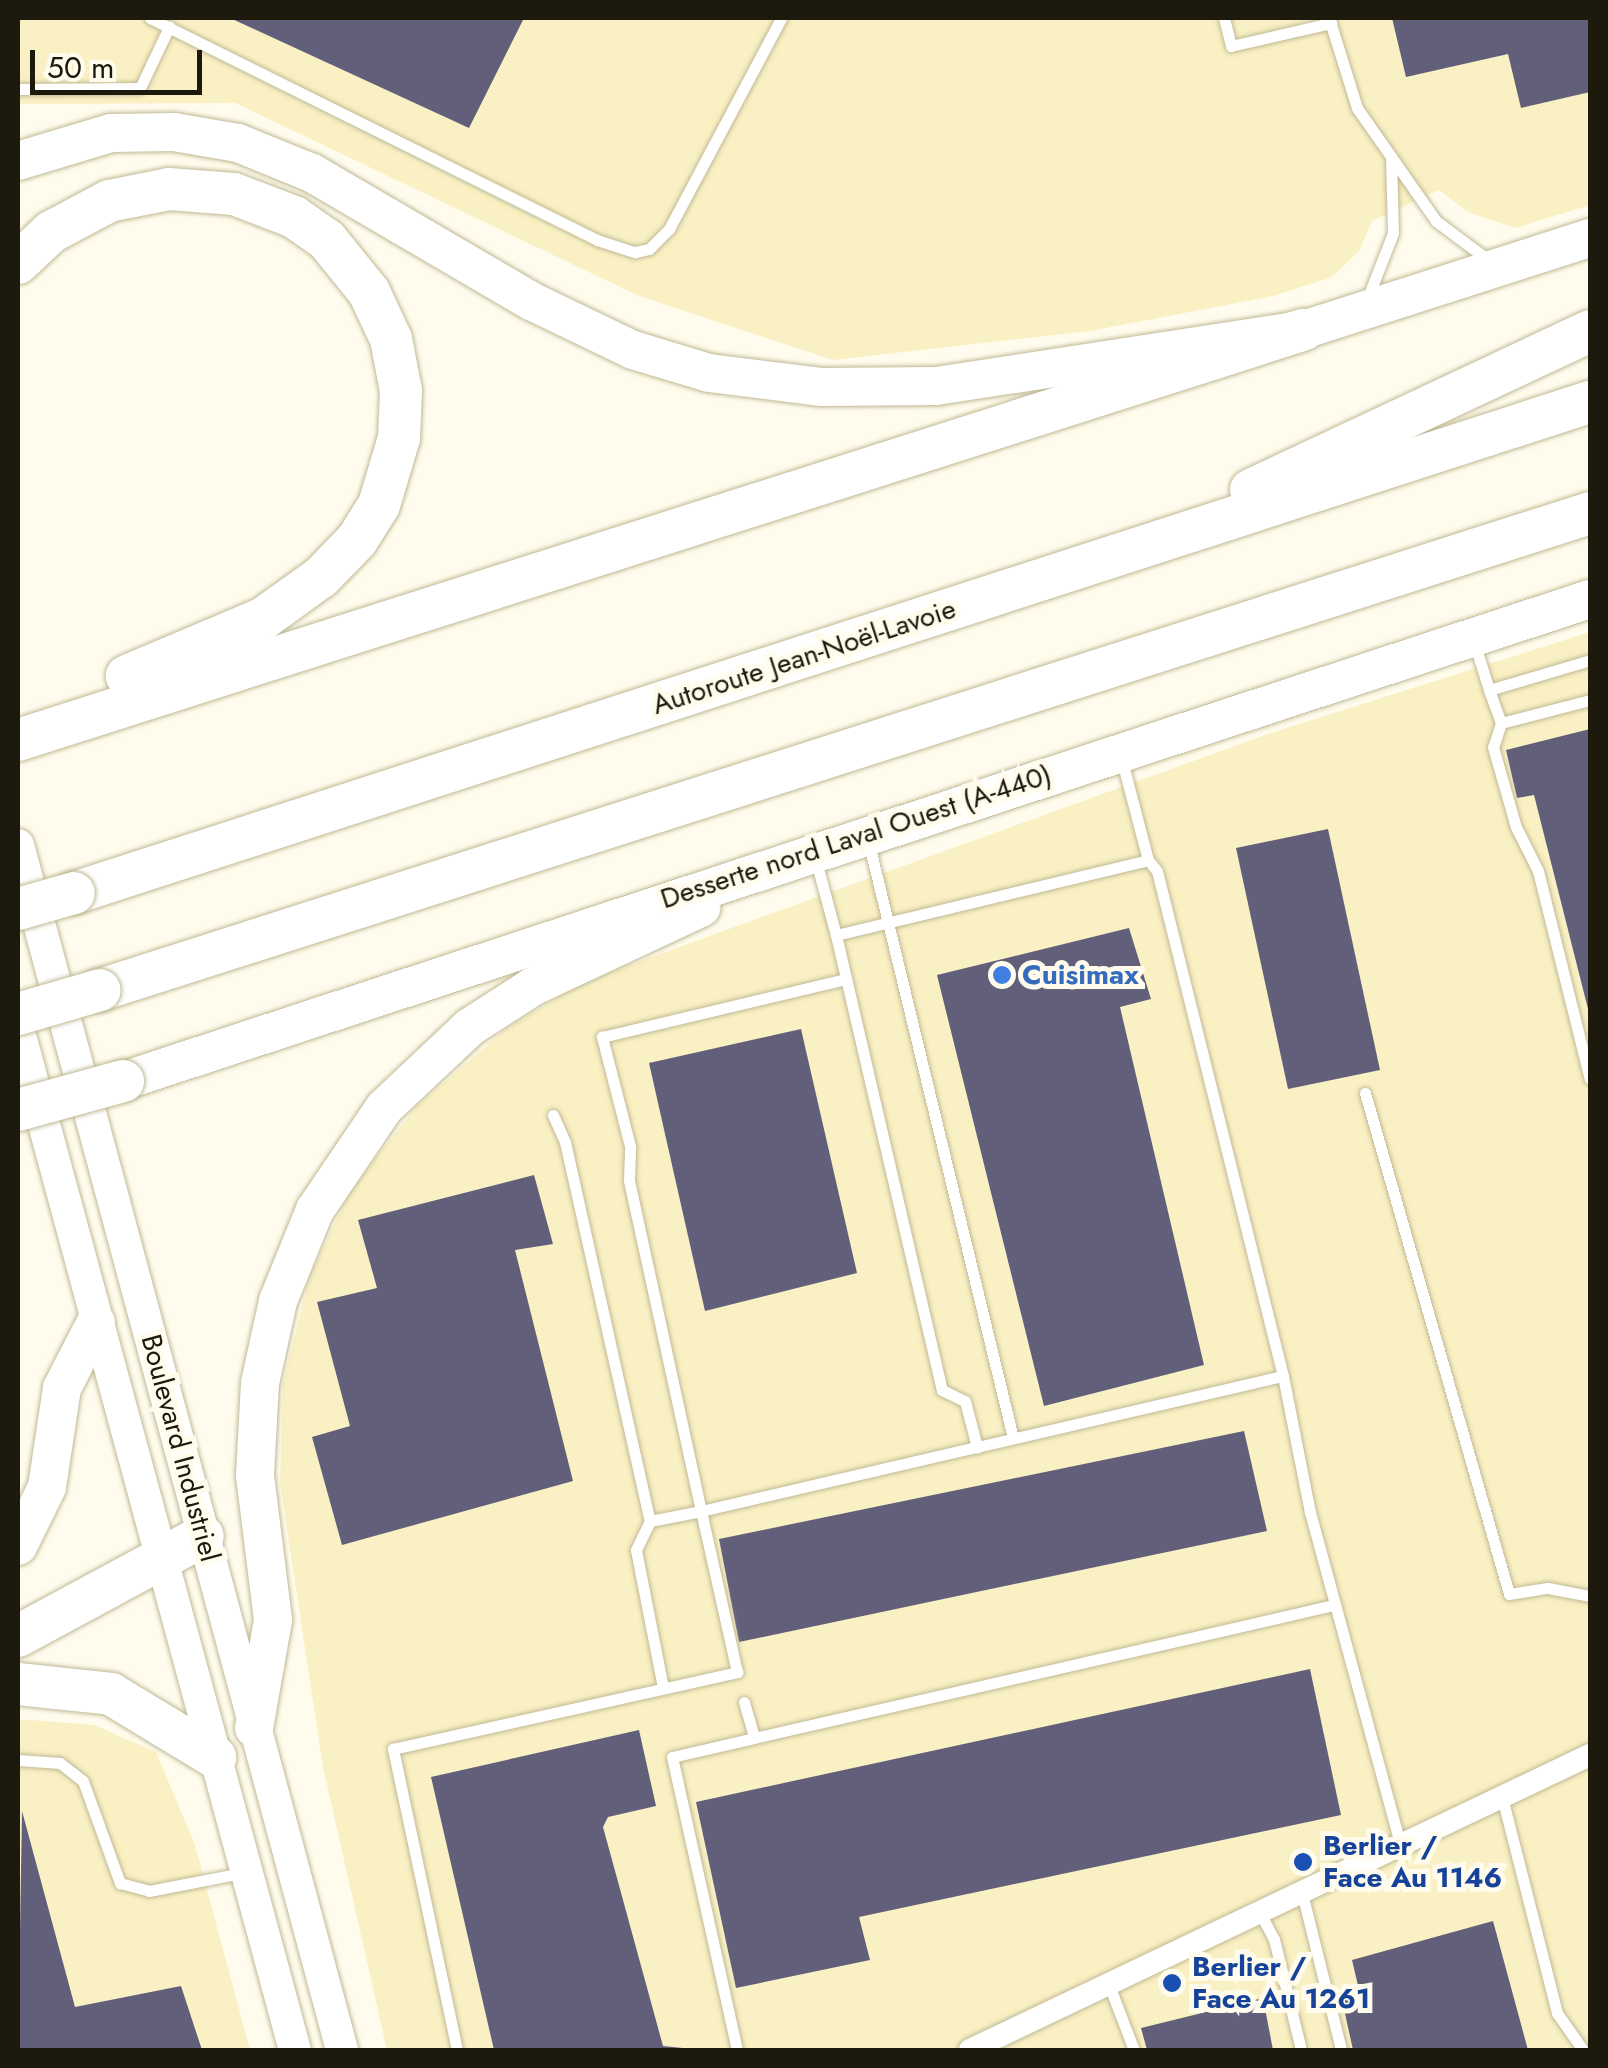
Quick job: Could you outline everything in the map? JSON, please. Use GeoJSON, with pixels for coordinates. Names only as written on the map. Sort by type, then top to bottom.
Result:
{"type":"FeatureCollection","features":[{"type":"Feature","properties":{"kind":"highway"},"geometry":{"type":"LineString","coordinates":[[18,263],[68,221],[150,190],[212,190],[273,206],[327,240],[369,292],[391,338],[402,414],[379,505],[347,552],[304,592],[242,630],[22,730]]}},
{"type":"Feature","properties":{"kind":"highway"},"geometry":{"type":"LineString","coordinates":[[22,730],[1303,330]]}},
{"type":"Feature","properties":{"kind":"highway"},"geometry":{"type":"LineString","coordinates":[[1120,554],[1374,428],[1590,332]]}},
{"type":"Feature","properties":{"kind":"highway","name":"Autoroute Jean-Noël-Lavoie"},"geometry":{"type":"LineString","coordinates":[[18,910],[1590,402]]}},
{"type":"Feature","properties":{"kind":"highway"},"geometry":{"type":"LineString","coordinates":[[18,1014],[1590,513]]}},
{"type":"Feature","properties":{"kind":"highway"},"geometry":{"type":"LineString","coordinates":[[18,1110],[123,1081]]}},
{"type":"Feature","properties":{"kind":"highway"},"geometry":{"type":"LineString","coordinates":[[18,1636],[203,1536]]}},
{"type":"Feature","properties":{"kind":"highway"},"geometry":{"type":"LineString","coordinates":[[18,1684],[110,1694],[215,1757]]}},
{"type":"Feature","properties":{"kind":"main road"},"geometry":{"type":"LineString","coordinates":[[18,161],[87,138],[130,132],[205,135],[249,146],[312,173],[581,328],[672,364],[744,380],[861,389],[936,386],[1303,330],[1590,238]]}},
{"type":"Feature","properties":{"kind":"main road","name":"Desserte nord Laval Ouest (A-440)"},"geometry":{"type":"LineString","coordinates":[[123,1081],[1590,600]]}},
{"type":"Feature","properties":{"kind":"main road"},"geometry":{"type":"LineString","coordinates":[[254,1728],[272,1620],[256,1489],[260,1383],[290,1267],[336,1173],[396,1093],[489,1013],[562,972],[833,846]]}},
{"type":"Feature","properties":{"kind":"main road"},"geometry":{"type":"LineString","coordinates":[[18,1546],[48,1487],[62,1388],[96,1322]]}},
{"type":"Feature","properties":{"kind":"street","name":"Boulevard Industriel"},"geometry":{"type":"LineString","coordinates":[[18,845],[342,2050]]}},
{"type":"Feature","properties":{"kind":"street","name":"Boulevard Industriel"},"geometry":{"type":"LineString","coordinates":[[18,1028],[295,2050]]}},
{"type":"Feature","properties":{"kind":"street"},"geometry":{"type":"LineString","coordinates":[[970,2050],[1590,1755]]}},
{"type":"Feature","properties":{"kind":"lane"},"geometry":{"type":"LineString","coordinates":[[150,18],[596,240],[636,252],[649,249],[669,229],[781,18]]}},
{"type":"Feature","properties":{"kind":"lane"},"geometry":{"type":"LineString","coordinates":[[1224,18],[1231,46],[1330,20],[1350,94],[1391,157],[1436,221],[1499,267]]}},
{"type":"Feature","properties":{"kind":"lane"},"geometry":{"type":"LineString","coordinates":[[18,89],[140,88],[170,28]]}},
{"type":"Feature","properties":{"kind":"lane"},"geometry":{"type":"LineString","coordinates":[[1362,312],[1393,233],[1391,157]]}},
{"type":"Feature","properties":{"kind":"lane"},"geometry":{"type":"LineString","coordinates":[[1473,638],[1501,722],[1494,747],[1516,827],[1538,871],[1590,1079]]}},
{"type":"Feature","properties":{"kind":"lane"},"geometry":{"type":"LineString","coordinates":[[1489,690],[1590,660]]}},
{"type":"Feature","properties":{"kind":"lane"},"geometry":{"type":"LineString","coordinates":[[1501,722],[1590,700]]}},
{"type":"Feature","properties":{"kind":"lane"},"geometry":{"type":"LineString","coordinates":[[1119,752],[1148,860],[1157,871],[1282,1376],[1334,1606],[1401,1846]]}},
{"type":"Feature","properties":{"kind":"lane"},"geometry":{"type":"LineString","coordinates":[[833,846],[890,922],[1012,1438]]}},
{"type":"Feature","properties":{"kind":"lane"},"geometry":{"type":"LineString","coordinates":[[833,846],[836,936],[942,1390],[965,1402],[977,1446]]}},
{"type":"Feature","properties":{"kind":"lane"},"geometry":{"type":"LineString","coordinates":[[836,936],[1148,860]]}},
{"type":"Feature","properties":{"kind":"lane"},"geometry":{"type":"LineString","coordinates":[[457,2050],[393,1749],[738,1672],[602,1037],[846,979]]}},
{"type":"Feature","properties":{"kind":"lane"},"geometry":{"type":"LineString","coordinates":[[1365,1093],[1509,1594],[1548,1588],[1590,1596]]}},
{"type":"Feature","properties":{"kind":"lane"},"geometry":{"type":"LineString","coordinates":[[553,1115],[565,1142],[650,1521],[636,1550],[663,1688]]}},
{"type":"Feature","properties":{"kind":"lane"},"geometry":{"type":"LineString","coordinates":[[650,1521],[1282,1376]]}},
{"type":"Feature","properties":{"kind":"lane"},"geometry":{"type":"LineString","coordinates":[[737,2050],[672,1757],[1334,1606]]}},
{"type":"Feature","properties":{"kind":"lane"},"geometry":{"type":"LineString","coordinates":[[744,1702],[754,1738]]}},
{"type":"Feature","properties":{"kind":"lane"},"geometry":{"type":"LineString","coordinates":[[18,1760],[60,1763],[83,1781],[120,1883],[149,1891],[246,1872]]}},
{"type":"Feature","properties":{"kind":"lane"},"geometry":{"type":"LineString","coordinates":[[1502,1797],[1557,2013],[1583,2050]]}},
{"type":"Feature","properties":{"kind":"lane"},"geometry":{"type":"LineString","coordinates":[[1302,1893],[1341,2050]]}},
{"type":"Feature","properties":{"kind":"lane"},"geometry":{"type":"LineString","coordinates":[[1260,1913],[1274,1939],[1301,2050]]}},
{"type":"Feature","properties":{"kind":"lane"},"geometry":{"type":"LineString","coordinates":[[1109,1985],[1134,2050]]}},
{"type":"Feature","properties":{"kind":"shaded area"},"geometry":{"type":"Polygon","coordinates":[[[18,18],[1590,18],[1590,205],[1515,228],[1468,212],[1439,190],[1372,221],[1359,251],[1332,277],[1273,296],[1090,331],[833,360],[639,296],[235,103],[18,104],[18,18]]]}},
{"type":"Feature","properties":{"kind":"shaded area"},"geometry":{"type":"Polygon","coordinates":[[[1590,632],[1590,2050],[387,2050],[323,1767],[280,1483],[283,1383],[310,1276],[351,1189],[418,1105],[507,1028],[585,981],[1268,734],[1590,632]]]}},
{"type":"Feature","properties":{"kind":"shaded area"},"geometry":{"type":"Polygon","coordinates":[[[18,1719],[94,1725],[156,1752],[195,1845],[250,2050],[18,2050],[18,1719]]]}},
{"type":"Feature","properties":{"kind":"building"},"geometry":{"type":"Polygon","coordinates":[[[230,18],[524,18],[469,128],[230,18]]]}},
{"type":"Feature","properties":{"kind":"building"},"geometry":{"type":"Polygon","coordinates":[[[1392,18],[1590,18],[1590,92],[1521,108],[1508,54],[1406,77],[1392,18]]]}},
{"type":"Feature","properties":{"kind":"building"},"geometry":{"type":"Polygon","coordinates":[[[1590,729],[1589,1013],[1534,795],[1517,798],[1506,750],[1590,729]]]}},
{"type":"Feature","properties":{"kind":"building"},"geometry":{"type":"Polygon","coordinates":[[[1328,829],[1380,1070],[1288,1089],[1236,848],[1328,829]]]}},
{"type":"Feature","properties":{"kind":"building"},"geometry":{"type":"Polygon","coordinates":[[[1129,928],[1151,999],[1120,1007],[1204,1365],[1044,1406],[937,975],[1129,928]]]}},
{"type":"Feature","properties":{"kind":"building"},"geometry":{"type":"Polygon","coordinates":[[[801,1029],[857,1273],[705,1311],[649,1063],[801,1029]]]}},
{"type":"Feature","properties":{"kind":"building"},"geometry":{"type":"Polygon","coordinates":[[[534,1175],[553,1244],[515,1250],[573,1481],[342,1545],[312,1437],[350,1426],[317,1302],[377,1288],[358,1220],[534,1175]]]}},
{"type":"Feature","properties":{"kind":"building"},"geometry":{"type":"Polygon","coordinates":[[[1244,1431],[1267,1531],[739,1642],[719,1539],[1244,1431]]]}},
{"type":"Feature","properties":{"kind":"building"},"geometry":{"type":"Polygon","coordinates":[[[1310,1669],[1341,1815],[859,1917],[870,1960],[736,1988],[696,1802],[1310,1669]]]}},
{"type":"Feature","properties":{"kind":"building"},"geometry":{"type":"Polygon","coordinates":[[[639,1730],[656,1806],[608,1817],[603,1827],[663,2046],[702,2050],[494,2050],[431,1777],[639,1730]]]}},
{"type":"Feature","properties":{"kind":"building"},"geometry":{"type":"Polygon","coordinates":[[[22,1811],[75,2007],[181,1986],[202,2050],[18,2050],[22,1811]]]}},
{"type":"Feature","properties":{"kind":"building"},"geometry":{"type":"Polygon","coordinates":[[[1493,1921],[1528,2050],[1353,2050],[1342,2000],[1360,1994],[1352,1960],[1493,1921]]]}},
{"type":"Feature","properties":{"kind":"building"},"geometry":{"type":"Polygon","coordinates":[[[1263,1998],[1273,2050],[1147,2050],[1141,2028],[1263,1998]]]}},
{"type":"Feature","properties":{"kind":"place","name":"Cuisimax"},"geometry":{"type":"Point","coordinates":[1002,975]}},
{"type":"Feature","properties":{"kind":"place","name":"Berlier / Face Au 1146"},"geometry":{"type":"Point","coordinates":[1303,1862]}},
{"type":"Feature","properties":{"kind":"place","name":"Berlier / Face Au 1261"},"geometry":{"type":"Point","coordinates":[1172,1983]}}]}
